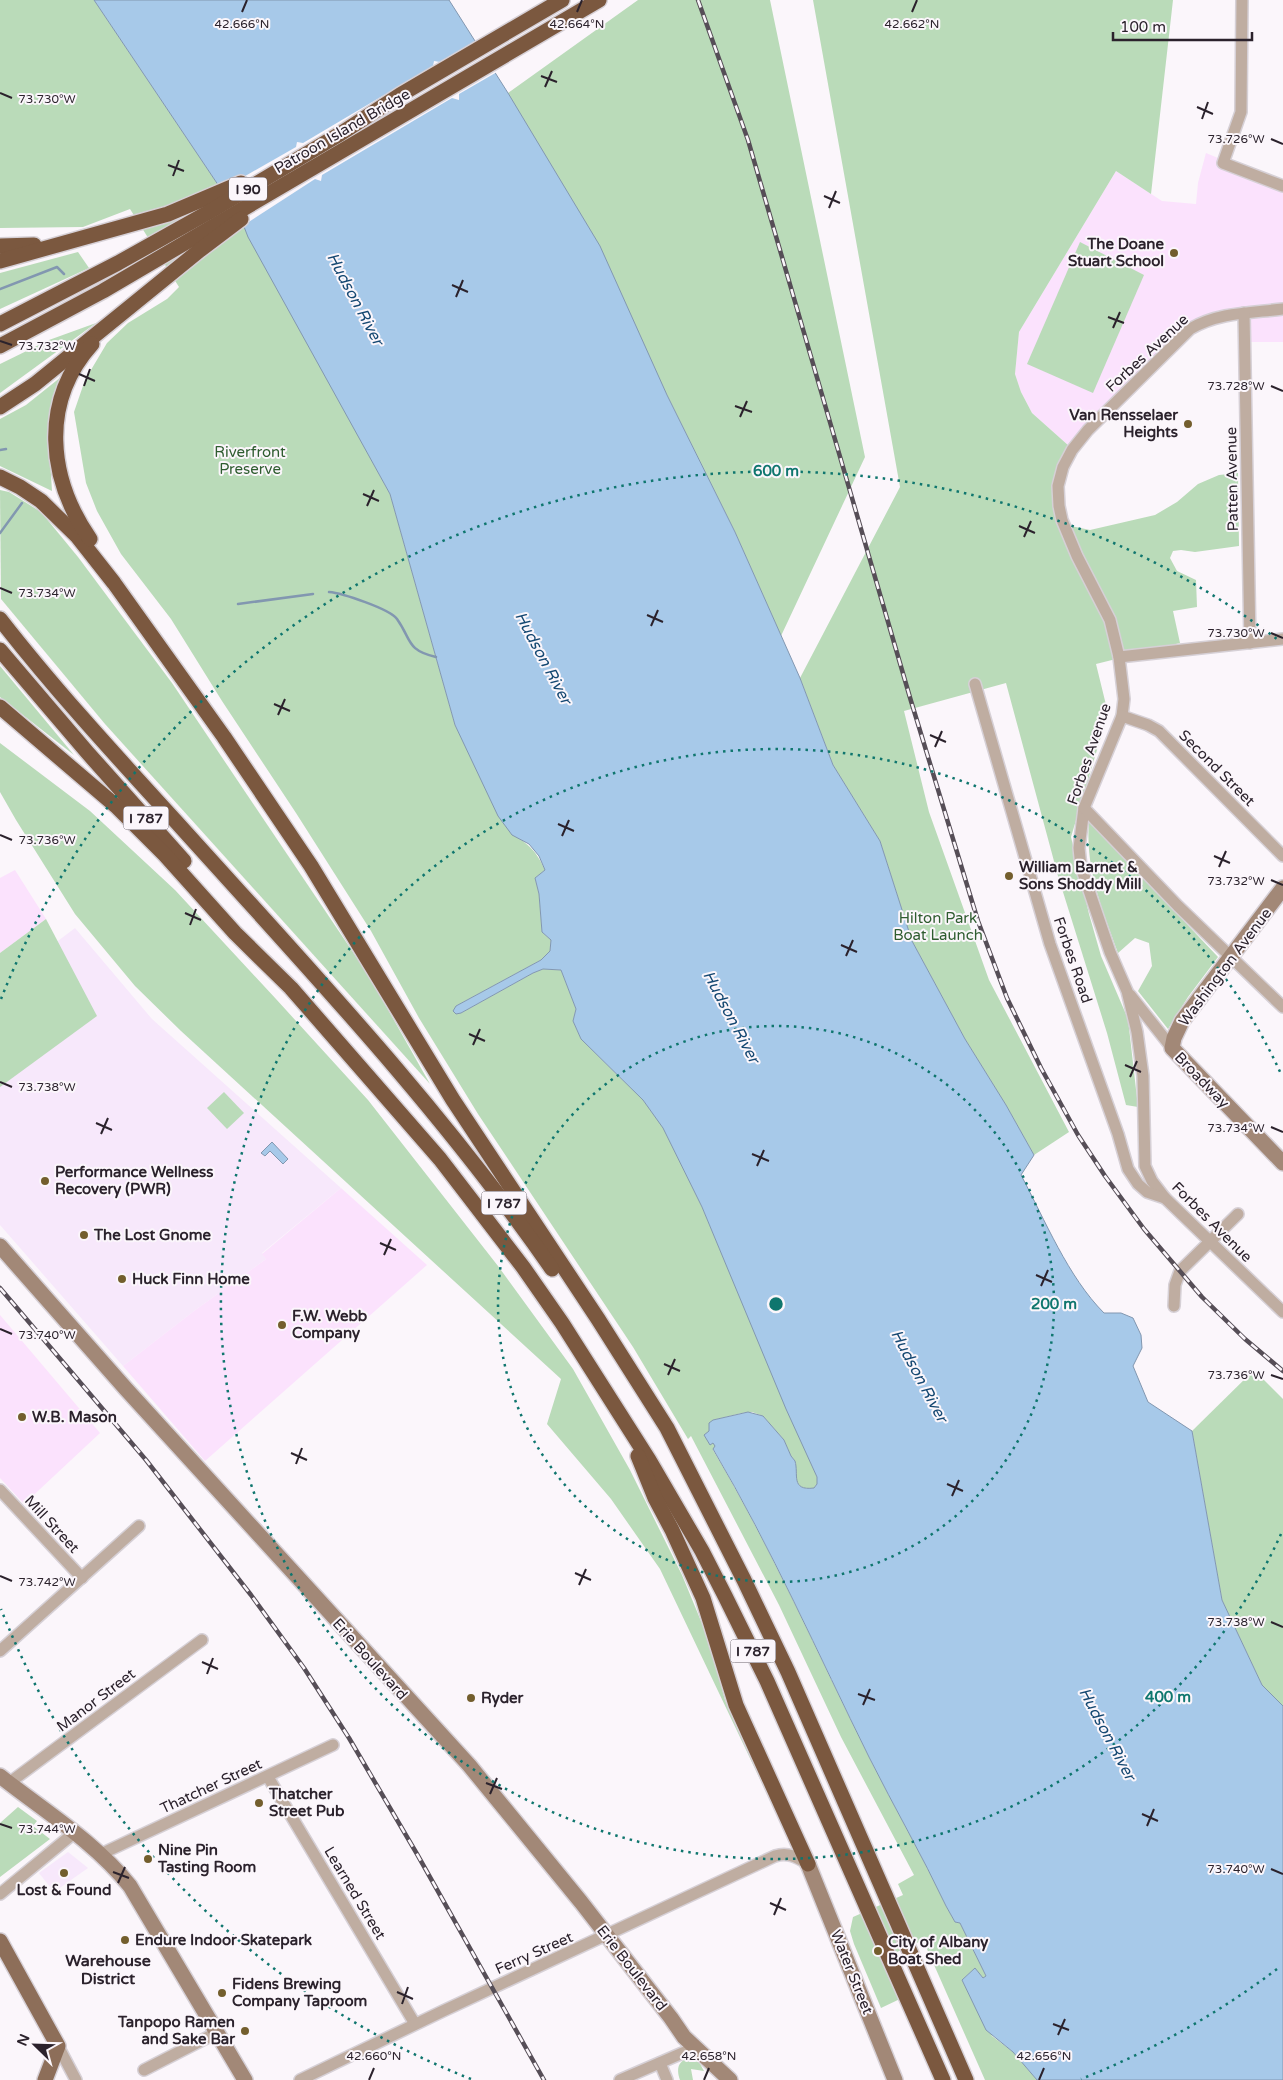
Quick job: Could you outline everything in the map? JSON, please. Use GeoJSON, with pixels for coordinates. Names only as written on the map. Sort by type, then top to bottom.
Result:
{"type":"FeatureCollection","features":[{"type":"Feature","properties":{"kind":"highway","name":"Patroon Island Bridge"},"geometry":{"type":"LineString","coordinates":[[0,324],[93,276],[224,203],[340,134],[400,95],[562,0]]}},
{"type":"Feature","properties":{"kind":"highway","name":"Patroon Island Bridge"},"geometry":{"type":"LineString","coordinates":[[0,346],[103,291],[599,0]]}},
{"type":"Feature","properties":{"kind":"highway"},"geometry":{"type":"LineString","coordinates":[[0,261],[168,214],[208,199],[246,180],[337,127],[400,95]]}},
{"type":"Feature","properties":{"kind":"highway"},"geometry":{"type":"LineString","coordinates":[[0,407],[35,384],[92,335],[119,316],[213,239],[314,168]]}},
{"type":"Feature","properties":{"kind":"highway"},"geometry":{"type":"LineString","coordinates":[[0,246],[28,246],[75,240]]}},
{"type":"Feature","properties":{"kind":"highway"},"geometry":{"type":"LineString","coordinates":[[119,316],[90,347],[67,381],[57,419],[56,458],[61,482],[70,506],[84,530],[119,579],[146,629]]}},
{"type":"Feature","properties":{"kind":"highway"},"geometry":{"type":"LineString","coordinates":[[6,480],[41,501],[65,523],[98,562],[248,772],[311,866],[453,1100],[641,1387],[677,1447],[698,1492]]}},
{"type":"Feature","properties":{"kind":"highway","name":"I 787"},"geometry":{"type":"LineString","coordinates":[[0,619],[96,733],[336,1000],[464,1150],[564,1286],[623,1375],[669,1451],[698,1492],[767,1626],[967,2080]]}},
{"type":"Feature","properties":{"kind":"highway","name":"I 787"},"geometry":{"type":"LineString","coordinates":[[0,650],[86,752],[242,924],[291,988],[402,1114],[477,1205],[542,1294],[619,1411],[702,1551],[730,1604],[767,1681],[943,2080]]}},
{"type":"Feature","properties":{"kind":"highway"},"geometry":{"type":"LineString","coordinates":[[0,706],[116,806],[165,855],[235,933],[291,988]]}},
{"type":"Feature","properties":{"kind":"highway"},"geometry":{"type":"LineString","coordinates":[[0,714],[27,729]]}},
{"type":"Feature","properties":{"kind":"highway"},"geometry":{"type":"LineString","coordinates":[[619,1411],[655,1498],[703,1598],[736,1706],[808,1864]]}},
{"type":"Feature","properties":{"kind":"highway"},"geometry":{"type":"LineString","coordinates":[[922,2033],[938,2080]]}},
{"type":"Feature","properties":{"kind":"main road"},"geometry":{"type":"LineString","coordinates":[[0,1941],[58,2046],[45,2080]]}},
{"type":"Feature","properties":{"kind":"street"},"geometry":{"type":"LineString","coordinates":[[1242,0],[1240,112],[1223,163],[1283,186]]}},
{"type":"Feature","properties":{"kind":"street","name":"Forbes Avenue"},"geometry":{"type":"LineString","coordinates":[[1283,309],[1220,316],[1202,322],[1190,329],[1088,430],[1072,450],[1058,486],[1062,520],[1110,620],[1119,657],[1124,699],[1122,716],[1084,808],[1079,848],[1080,867],[1110,952],[1127,991],[1137,1032],[1143,1076],[1145,1166],[1152,1181],[1164,1198],[1283,1312]]}},
{"type":"Feature","properties":{"kind":"street","name":"Patten Avenue"},"geometry":{"type":"LineString","coordinates":[[1244,313],[1250,643]]}},
{"type":"Feature","properties":{"kind":"street"},"geometry":{"type":"LineString","coordinates":[[1119,657],[1283,639]]}},
{"type":"Feature","properties":{"kind":"street","name":"Forbes Road"},"geometry":{"type":"LineString","coordinates":[[974,684],[1050,944],[1118,1134],[1128,1169],[1138,1184],[1147,1192],[1164,1198]]}},
{"type":"Feature","properties":{"kind":"street","name":"Second Street"},"geometry":{"type":"LineString","coordinates":[[1122,716],[1148,724],[1159,731],[1283,856]]}},
{"type":"Feature","properties":{"kind":"street"},"geometry":{"type":"LineString","coordinates":[[1084,808],[1178,906],[1283,1007]]}},
{"type":"Feature","properties":{"kind":"street","name":"Washington Avenue"},"geometry":{"type":"LineString","coordinates":[[1172,1048],[1174,1038],[1182,1021],[1283,888]]}},
{"type":"Feature","properties":{"kind":"street","name":"Broadway"},"geometry":{"type":"LineString","coordinates":[[1127,991],[1172,1048],[1283,1163]]}},
{"type":"Feature","properties":{"kind":"street"},"geometry":{"type":"LineString","coordinates":[[1174,1306],[1175,1285],[1180,1271],[1238,1214]]}},
{"type":"Feature","properties":{"kind":"street","name":"Erie Boulevard"},"geometry":{"type":"LineString","coordinates":[[0,1246],[139,1404],[469,1765],[581,1902],[672,2018],[684,2037],[730,2080]]}},
{"type":"Feature","properties":{"kind":"street","name":"Mill Street"},"geometry":{"type":"LineString","coordinates":[[0,1490],[82,1578]]}},
{"type":"Feature","properties":{"kind":"street"},"geometry":{"type":"LineString","coordinates":[[0,1651],[139,1526]]}},
{"type":"Feature","properties":{"kind":"street","name":"Manor Street"},"geometry":{"type":"LineString","coordinates":[[5,1780],[202,1640]]}},
{"type":"Feature","properties":{"kind":"street","name":"Thatcher Street"},"geometry":{"type":"LineString","coordinates":[[101,1854],[333,1745]]}},
{"type":"Feature","properties":{"kind":"street","name":"Learned Street"},"geometry":{"type":"LineString","coordinates":[[268,1777],[415,2024]]}},
{"type":"Feature","properties":{"kind":"street"},"geometry":{"type":"LineString","coordinates":[[5,1780],[101,1854],[130,1886],[245,2080]]}},
{"type":"Feature","properties":{"kind":"street"},"geometry":{"type":"LineString","coordinates":[[0,1894],[74,1833]]}},
{"type":"Feature","properties":{"kind":"street","name":"Ferry Street"},"geometry":{"type":"LineString","coordinates":[[300,2080],[415,2024],[775,1856],[783,1853],[789,1854],[808,1864]]}},
{"type":"Feature","properties":{"kind":"street","name":"Water Street"},"geometry":{"type":"LineString","coordinates":[[808,1864],[895,2080]]}},
{"type":"Feature","properties":{"kind":"street"},"geometry":{"type":"LineString","coordinates":[[144,2070],[218,2032]]}},
{"type":"Feature","properties":{"kind":"street"},"geometry":{"type":"LineString","coordinates":[[58,2046],[76,2080]]}},
{"type":"Feature","properties":{"kind":"street"},"geometry":{"type":"LineString","coordinates":[[620,2080],[694,2048]]}},
{"type":"Feature","properties":{"kind":"street"},"geometry":{"type":"LineString","coordinates":[[660,2063],[667,2080]]}},
{"type":"Feature","properties":{"kind":"shaded area","name":"The Doane Stuart School"},"geometry":{"type":"Polygon","coordinates":[[[1206,153],[1218,158],[1231,173],[1283,192],[1283,342],[1251,342],[1248,307],[1221,310],[1203,317],[1188,326],[1155,355],[1069,446],[1032,413],[1021,392],[1015,374],[1019,332],[1116,171],[1162,201],[1196,204],[1198,183],[1206,153]]]}},
{"type":"Feature","properties":{"kind":"shaded area"},"geometry":{"type":"Polygon","coordinates":[[[15,870],[46,919],[0,953],[0,878],[15,870]]]}},
{"type":"Feature","properties":{"kind":"shaded area"},"geometry":{"type":"Polygon","coordinates":[[[75,928],[152,1019],[341,1188],[262,1253],[266,1259],[194,1311],[123,1366],[0,1225],[0,985],[75,928]]]}},
{"type":"Feature","properties":{"kind":"shaded area","name":"F.W. Webb Company"},"geometry":{"type":"Polygon","coordinates":[[[341,1188],[427,1265],[205,1461],[123,1366],[194,1311],[266,1259],[262,1254],[341,1188]]]}},
{"type":"Feature","properties":{"kind":"shaded area","name":"W.B. Mason"},"geometry":{"type":"Polygon","coordinates":[[[0,1315],[100,1433],[24,1504],[0,1478],[0,1315]]]}},
{"type":"Feature","properties":{"kind":"shaded area"},"geometry":{"type":"Polygon","coordinates":[[[68,1852],[88,1868],[54,1892],[39,1873],[68,1852]]]}},
{"type":"Feature","properties":{"kind":"green space","name":"Riverfront Preserve"},"geometry":{"type":"Polygon","coordinates":[[[0,0],[94,0],[241,219],[390,494],[455,725],[512,834],[532,849],[545,870],[535,878],[539,894],[542,932],[551,940],[550,951],[541,960],[456,1006],[461,1013],[533,973],[543,969],[561,970],[576,1009],[573,1021],[581,1039],[643,1100],[663,1127],[702,1207],[817,1477],[817,1484],[814,1488],[807,1488],[799,1484],[796,1476],[795,1461],[784,1440],[763,1416],[752,1412],[713,1420],[709,1431],[710,1444],[713,1443],[716,1446],[713,1450],[735,1487],[775,1564],[879,1776],[946,1906],[955,1922],[960,1923],[986,1976],[983,1978],[975,1968],[962,1980],[992,2036],[1013,2052],[1037,2080],[985,2080],[923,1940],[884,1958],[902,1998],[881,2008],[850,1931],[853,1917],[903,1895],[898,1884],[914,1875],[841,1737],[779,1605],[691,1436],[688,1439],[633,1347],[478,1114],[419,1018],[371,931],[171,619],[121,554],[97,511],[86,483],[74,412],[85,380],[107,343],[128,323],[167,299],[179,287],[130,209],[83,227],[0,228],[0,0]]]}},
{"type":"Feature","properties":{"kind":"green space"},"geometry":{"type":"Polygon","coordinates":[[[638,0],[770,0],[865,457],[781,636],[735,532],[667,395],[508,93],[638,0]]]}},
{"type":"Feature","properties":{"kind":"green space","name":"Hilton Park Boat Launch"},"geometry":{"type":"Polygon","coordinates":[[[813,0],[1173,0],[1151,194],[1116,171],[1019,332],[1015,374],[1021,392],[1032,413],[1069,446],[1061,487],[1064,505],[1071,526],[1090,530],[1155,515],[1177,502],[1198,484],[1219,475],[1238,473],[1239,546],[1195,552],[1173,551],[1170,558],[1177,571],[1196,580],[1197,607],[1173,611],[1180,643],[1096,664],[1108,713],[1071,837],[1101,956],[1128,1019],[1138,1107],[1126,1105],[1107,1033],[1058,876],[1006,683],[904,711],[929,812],[989,980],[1069,1132],[1034,1155],[965,1039],[912,941],[880,841],[833,765],[800,678],[900,487],[813,0]]]}},
{"type":"Feature","properties":{"kind":"green space"},"geometry":{"type":"Polygon","coordinates":[[[1080,242],[1144,275],[1093,393],[1027,364],[1080,242]]]}},
{"type":"Feature","properties":{"kind":"green space"},"geometry":{"type":"Polygon","coordinates":[[[78,252],[89,268],[0,309],[0,273],[78,252]]]}},
{"type":"Feature","properties":{"kind":"green space"},"geometry":{"type":"Polygon","coordinates":[[[96,323],[0,393],[0,364],[49,340],[96,323]]]}},
{"type":"Feature","properties":{"kind":"green space"},"geometry":{"type":"Polygon","coordinates":[[[61,377],[48,426],[52,491],[0,466],[0,419],[26,405],[61,377]]]}},
{"type":"Feature","properties":{"kind":"green space"},"geometry":{"type":"Polygon","coordinates":[[[0,490],[9,492],[41,512],[78,557],[172,683],[369,976],[430,1084],[105,724],[1,599],[0,490]]]}},
{"type":"Feature","properties":{"kind":"green space"},"geometry":{"type":"Polygon","coordinates":[[[0,666],[10,678],[74,755],[0,697],[0,666]]]}},
{"type":"Feature","properties":{"kind":"green space"},"geometry":{"type":"Polygon","coordinates":[[[0,743],[90,811],[175,890],[276,999],[368,1100],[498,1266],[573,1369],[630,1470],[682,1575],[710,1643],[725,1700],[787,1836],[660,1569],[611,1499],[547,1424],[561,1379],[181,1031],[135,986],[75,914],[0,792],[0,743]]]}},
{"type":"Feature","properties":{"kind":"green space"},"geometry":{"type":"Polygon","coordinates":[[[1089,821],[1218,957],[1188,997],[1168,1029],[1138,991],[1152,966],[1149,943],[1135,938],[1118,953],[1092,872],[1088,839],[1089,821]]]}},
{"type":"Feature","properties":{"kind":"green space"},"geometry":{"type":"Polygon","coordinates":[[[46,919],[97,1016],[0,1087],[0,953],[46,919]]]}},
{"type":"Feature","properties":{"kind":"green space"},"geometry":{"type":"Polygon","coordinates":[[[224,1092],[244,1113],[227,1129],[207,1108],[224,1092]]]}},
{"type":"Feature","properties":{"kind":"green space"},"geometry":{"type":"Polygon","coordinates":[[[1254,1370],[1283,1399],[1283,1706],[1262,1685],[1222,1600],[1192,1431],[1254,1370]]]}},
{"type":"Feature","properties":{"kind":"green space"},"geometry":{"type":"Polygon","coordinates":[[[18,1807],[37,1821],[33,1826],[50,1839],[0,1877],[0,1823],[18,1807]]]}},
{"type":"Feature","properties":{"kind":"green space"},"geometry":{"type":"Polygon","coordinates":[[[691,2058],[698,2060],[704,2071],[691,2069],[693,2080],[680,2080],[679,2065],[691,2058]]]}},
{"type":"Feature","properties":{"kind":"water","name":"Hudson River"},"geometry":{"type":"Polygon","coordinates":[[[94,0],[449,0],[508,93],[600,246],[667,395],[735,532],[800,678],[833,765],[880,841],[912,941],[965,1039],[1034,1155],[1021,1175],[1068,1265],[1091,1299],[1104,1313],[1121,1313],[1133,1318],[1141,1335],[1142,1348],[1133,1366],[1148,1402],[1192,1431],[1222,1600],[1262,1685],[1283,1706],[1283,2080],[1037,2080],[1013,2052],[986,2030],[962,1980],[975,1968],[983,1978],[986,1976],[960,1923],[955,1922],[946,1906],[879,1776],[775,1563],[713,1449],[715,1446],[713,1443],[710,1445],[704,1435],[709,1431],[709,1423],[713,1420],[748,1412],[763,1416],[784,1440],[795,1461],[798,1484],[801,1487],[814,1488],[817,1484],[817,1477],[786,1409],[702,1207],[663,1128],[643,1100],[581,1039],[573,1021],[576,1009],[561,970],[543,969],[461,1013],[456,1014],[453,1011],[456,1006],[541,960],[550,951],[551,940],[542,932],[539,894],[535,878],[545,870],[539,856],[529,844],[512,835],[498,816],[455,725],[390,494],[248,237],[241,219],[94,0]]]}},
{"type":"Feature","properties":{"kind":"water"},"geometry":{"type":"Polygon","coordinates":[[[272,1142],[288,1159],[283,1164],[270,1151],[265,1156],[261,1153],[272,1142]]]}},
{"type":"Feature","properties":{"kind":"pier"},"geometry":{"type":"Polygon","coordinates":[[[477,40],[497,72],[459,94],[459,100],[452,98],[322,175],[321,181],[315,179],[241,227],[240,179],[296,147],[297,142],[303,143],[433,66],[434,61],[440,62],[477,40]]]}},
{"type":"Feature","properties":{"kind":"waterway"},"geometry":{"type":"LineString","coordinates":[[0,289],[57,267],[64,274]]}},
{"type":"Feature","properties":{"kind":"waterway"},"geometry":{"type":"LineString","coordinates":[[0,450],[6,449]]}},
{"type":"Feature","properties":{"kind":"waterway"},"geometry":{"type":"LineString","coordinates":[[0,533],[22,503]]}},
{"type":"Feature","properties":{"kind":"waterway"},"geometry":{"type":"LineString","coordinates":[[329,592],[365,602],[393,615],[414,647],[419,651],[436,657]]}},
{"type":"Feature","properties":{"kind":"waterway"},"geometry":{"type":"LineString","coordinates":[[238,604],[313,594]]}},
{"type":"Feature","properties":{"kind":"railway"},"geometry":{"type":"LineString","coordinates":[[698,0],[748,140],[911,701],[978,921],[1007,998],[1041,1068],[1078,1135],[1144,1229],[1202,1297],[1245,1339],[1283,1371]]}},
{"type":"Feature","properties":{"kind":"railway"},"geometry":{"type":"LineString","coordinates":[[0,1288],[146,1460],[251,1595],[304,1668],[349,1738],[417,1854],[544,2080]]}},
{"type":"Feature","properties":{"kind":"place","name":"The Doane Stuart School"},"geometry":{"type":"Point","coordinates":[1174,253]}},
{"type":"Feature","properties":{"kind":"place","name":"Van Rensselaer Heights"},"geometry":{"type":"Point","coordinates":[1188,424]}},
{"type":"Feature","properties":{"kind":"place","name":"William Barnet & Sons Shoddy Mill"},"geometry":{"type":"Point","coordinates":[1009,876]}},
{"type":"Feature","properties":{"kind":"place","name":"Performance Wellness Recovery (PWR)"},"geometry":{"type":"Point","coordinates":[45,1181]}},
{"type":"Feature","properties":{"kind":"place","name":"The Lost Gnome"},"geometry":{"type":"Point","coordinates":[84,1235]}},
{"type":"Feature","properties":{"kind":"place","name":"Huck Finn Home"},"geometry":{"type":"Point","coordinates":[122,1279]}},
{"type":"Feature","properties":{"kind":"place","name":"F.W. Webb Company"},"geometry":{"type":"Point","coordinates":[282,1325]}},
{"type":"Feature","properties":{"kind":"place","name":"W.B. Mason"},"geometry":{"type":"Point","coordinates":[22,1417]}},
{"type":"Feature","properties":{"kind":"place","name":"Ryder"},"geometry":{"type":"Point","coordinates":[471,1698]}},
{"type":"Feature","properties":{"kind":"place","name":"Thatcher Street Pub"},"geometry":{"type":"Point","coordinates":[259,1803]}},
{"type":"Feature","properties":{"kind":"place","name":"Nine Pin Tasting Room"},"geometry":{"type":"Point","coordinates":[148,1859]}},
{"type":"Feature","properties":{"kind":"place","name":"Lost & Found"},"geometry":{"type":"Point","coordinates":[64,1873]}},
{"type":"Feature","properties":{"kind":"place","name":"Endure Indoor Skatepark"},"geometry":{"type":"Point","coordinates":[125,1940]}},
{"type":"Feature","properties":{"kind":"place","name":"City of Albany Boat Shed"},"geometry":{"type":"Point","coordinates":[878,1951]}},
{"type":"Feature","properties":{"kind":"place","name":"Fidens Brewing Company Taproom"},"geometry":{"type":"Point","coordinates":[222,1993]}},
{"type":"Feature","properties":{"kind":"place","name":"Tanpopo Ramen and Sake Bar"},"geometry":{"type":"Point","coordinates":[245,2031]}},
{"type":"Feature","properties":{"kind":"district","name":"Warehouse District"},"geometry":{"type":"Point","coordinates":[108,1970]}}]}
